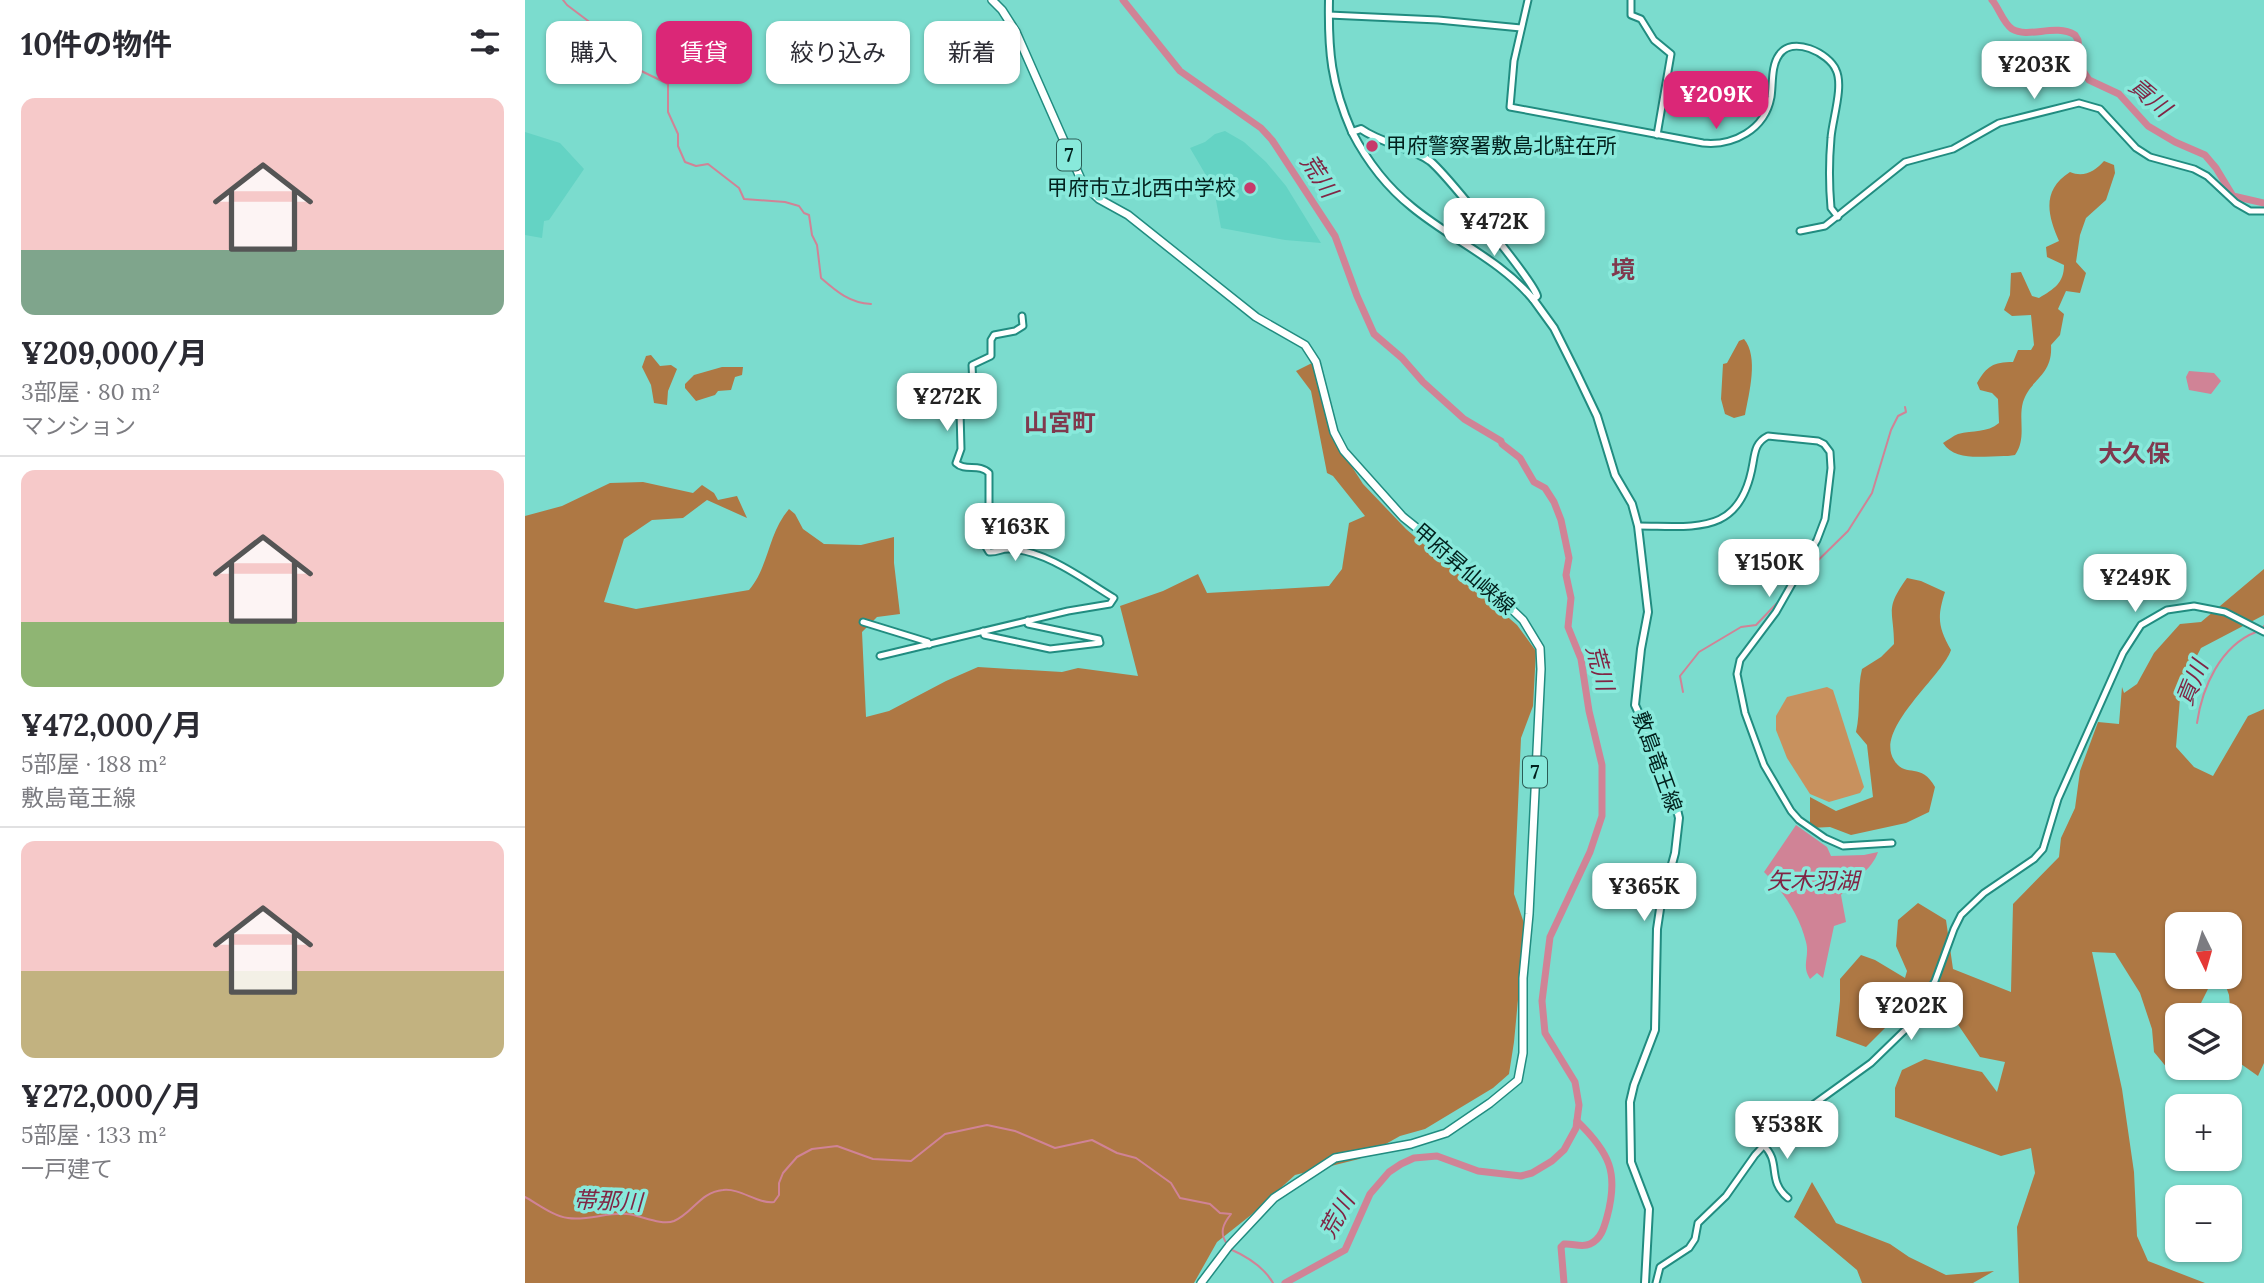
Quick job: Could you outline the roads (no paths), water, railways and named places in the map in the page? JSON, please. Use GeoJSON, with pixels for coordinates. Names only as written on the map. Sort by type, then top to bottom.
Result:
{"type":"FeatureCollection","features":[{"type":"Feature","properties":{"kind":"main road","name":"甲府昇仙峡線"},"geometry":{"type":"LineString","coordinates":[[992,0],[1002,9],[1016,32],[1083,184],[1095,197],[1135,221],[1256,317],[1305,345],[1316,362],[1334,432],[1344,450],[1403,517],[1511,607],[1528,627],[1540,648],[1529,914],[1523,978],[1523,1052],[1518,1080],[1490,1103],[1446,1132],[1411,1144],[1335,1158],[1273,1198],[1201,1283]]}},
{"type":"Feature","properties":{"kind":"main road","name":"敷島竜王線"},"geometry":{"type":"LineString","coordinates":[[1329,0],[1330,62],[1339,100],[1352,132],[1367,158],[1396,194],[1415,210],[1501,267],[1533,299],[1554,328],[1597,416],[1615,475],[1632,504],[1638,526],[1648,612],[1635,705],[1663,766],[1679,818],[1675,853],[1657,929],[1655,1030],[1630,1102],[1631,1162],[1649,1209],[1645,1283]]}},
{"type":"Feature","properties":{"kind":"main road","name":"敷島竜王線"},"geometry":{"type":"LineString","coordinates":[[1352,132],[1361,130],[1429,160],[1520,267],[1537,293],[1533,299]]}},
{"type":"Feature","properties":{"kind":"street"},"geometry":{"type":"LineString","coordinates":[[1528,0],[1514,61],[1510,107],[1715,144],[1734,141],[1754,127],[1767,108],[1775,64],[1781,52],[1792,47],[1810,48],[1832,63],[1837,74],[1831,142],[1831,208],[1838,217]]}},
{"type":"Feature","properties":{"kind":"street"},"geometry":{"type":"LineString","coordinates":[[1631,0],[1631,15],[1641,19],[1655,42],[1671,54],[1657,135]]}},
{"type":"Feature","properties":{"kind":"street"},"geometry":{"type":"LineString","coordinates":[[1329,15],[1438,20],[1521,28]]}},
{"type":"Feature","properties":{"kind":"street"},"geometry":{"type":"LineString","coordinates":[[1800,231],[1821,228],[1838,217],[1905,162],[1953,149],[2000,123],[2079,103],[2100,109],[2136,149],[2150,157],[2194,169],[2207,176],[2236,203],[2250,211],[2264,211]]}},
{"type":"Feature","properties":{"kind":"street"},"geometry":{"type":"LineString","coordinates":[[880,656],[1028,620],[1110,604],[1114,598],[1039,557],[1011,548],[989,552],[986,547],[989,542],[1021,516],[1015,513],[989,512],[989,472],[981,468],[963,468],[956,463],[961,449],[960,411],[973,386],[972,365],[991,355],[994,335],[1015,331],[1023,326],[1022,316]]}},
{"type":"Feature","properties":{"kind":"street"},"geometry":{"type":"LineString","coordinates":[[1638,526],[1702,525],[1725,516],[1744,496],[1757,446],[1768,436],[1797,437],[1824,444],[1830,452],[1832,462],[1821,530],[1776,612],[1739,660],[1737,681],[1761,760],[1795,816],[1825,838],[1843,846],[1892,843]]}},
{"type":"Feature","properties":{"kind":"street"},"geometry":{"type":"LineString","coordinates":[[1656,1283],[1660,1268],[1692,1244],[1698,1223],[1731,1191],[1763,1145],[1784,1124],[1871,1063],[1906,1029],[1935,982],[1961,915],[1984,893],[2043,849],[2059,799],[2123,653],[2141,625],[2167,610],[2194,606],[2225,612],[2264,632]]}},
{"type":"Feature","properties":{"kind":"street"},"geometry":{"type":"LineString","coordinates":[[983,631],[984,635],[1050,649],[1100,643],[1099,639],[1028,624],[1028,620]]}},
{"type":"Feature","properties":{"kind":"street"},"geometry":{"type":"LineString","coordinates":[[863,622],[928,642],[929,645]]}},
{"type":"Feature","properties":{"kind":"street"},"geometry":{"type":"LineString","coordinates":[[1763,1145],[1774,1158],[1775,1183],[1788,1198]]}},
{"type":"Feature","properties":{"kind":"water"},"geometry":{"type":"Polygon","coordinates":[[[2189,371],[2214,373],[2221,381],[2211,394],[2189,390],[2186,377],[2189,371]]]}},
{"type":"Feature","properties":{"kind":"water","name":"矢木羽湖"},"geometry":{"type":"Polygon","coordinates":[[[1796,825],[1827,847],[1831,856],[1878,852],[1867,870],[1841,895],[1846,922],[1834,926],[1823,978],[1817,973],[1810,979],[1807,974],[1806,942],[1800,923],[1778,887],[1764,872],[1796,825]]]}},
{"type":"Feature","properties":{"kind":"waterway"},"geometry":{"type":"LineString","coordinates":[[563,0],[624,48],[629,65],[668,84],[668,112],[678,134],[678,146],[685,162],[696,166],[708,164],[739,188],[744,199],[785,202],[799,206],[809,215],[812,235],[817,245],[821,278],[850,299],[871,304]]}},
{"type":"Feature","properties":{"kind":"waterway","name":"荒川"},"geometry":{"type":"LineString","coordinates":[[1123,0],[1180,71],[1261,128],[1272,140],[1335,236],[1374,334],[1464,419],[1501,441],[1520,458],[1534,482],[1545,488],[1554,502],[1561,520],[1569,558],[1566,575],[1571,598],[1568,627],[1581,659],[1589,711],[1602,765],[1602,816],[1590,852],[1550,937],[1542,1001],[1545,1033],[1575,1082],[1579,1105],[1576,1128],[1564,1150],[1552,1161],[1521,1176],[1478,1171],[1437,1156],[1414,1158],[1401,1164],[1389,1172],[1370,1194],[1345,1250],[1285,1283]]}},
{"type":"Feature","properties":{"kind":"waterway","name":"貢川"},"geometry":{"type":"LineString","coordinates":[[1992,0],[2006,23],[2019,32],[2059,30],[2075,35],[2081,68],[2089,80],[2119,94],[2148,126],[2205,155],[2233,196],[2264,203]]}},
{"type":"Feature","properties":{"kind":"waterway"},"geometry":{"type":"LineString","coordinates":[[1795,583],[1848,531],[1872,493],[1891,430],[1898,416],[1906,412],[1905,407]]}},
{"type":"Feature","properties":{"kind":"waterway"},"geometry":{"type":"LineString","coordinates":[[1683,692],[1680,676],[1699,652],[1741,627],[1756,625],[1780,600]]}},
{"type":"Feature","properties":{"kind":"waterway","name":"貢川"},"geometry":{"type":"LineString","coordinates":[[2197,723],[2203,696],[2215,670],[2232,647],[2256,632]]}},
{"type":"Feature","properties":{"kind":"waterway"},"geometry":{"type":"LineString","coordinates":[[1564,1283],[1561,1247],[1564,1244],[1587,1245],[1594,1242],[1602,1233],[1611,1202],[1609,1164],[1597,1143],[1577,1121]]}},
{"type":"Feature","properties":{"kind":"waterway","name":"帯那川"},"geometry":{"type":"LineString","coordinates":[[525,1197],[562,1217],[627,1214],[669,1222],[681,1217],[708,1195],[723,1190],[774,1202],[779,1195],[779,1183],[783,1173],[797,1157],[812,1149],[837,1146],[873,1159],[911,1161],[945,1134],[987,1125],[1015,1131],[1055,1148],[1092,1140],[1117,1153],[1136,1158],[1171,1183],[1180,1198],[1210,1204],[1220,1213],[1231,1214],[1223,1229],[1227,1244]]}},
{"type":"Feature","properties":{"kind":"waterway","name":"帯那川"},"geometry":{"type":"LineString","coordinates":[[1230,1249],[1254,1263],[1273,1283]]}},
{"type":"Feature","properties":{"kind":"place","name":"甲府警察署敷島北駐在所"},"geometry":{"type":"Point","coordinates":[1372,146]}},
{"type":"Feature","properties":{"kind":"place","name":"甲府市立北西中学校"},"geometry":{"type":"Point","coordinates":[1250,188]}},
{"type":"Feature","properties":{"kind":"district","name":"境"},"geometry":{"type":"Point","coordinates":[1623,270]}},
{"type":"Feature","properties":{"kind":"district","name":"山宮町"},"geometry":{"type":"Point","coordinates":[1060,423]}},
{"type":"Feature","properties":{"kind":"district","name":"大久保"},"geometry":{"type":"Point","coordinates":[2134,454]}}]}
